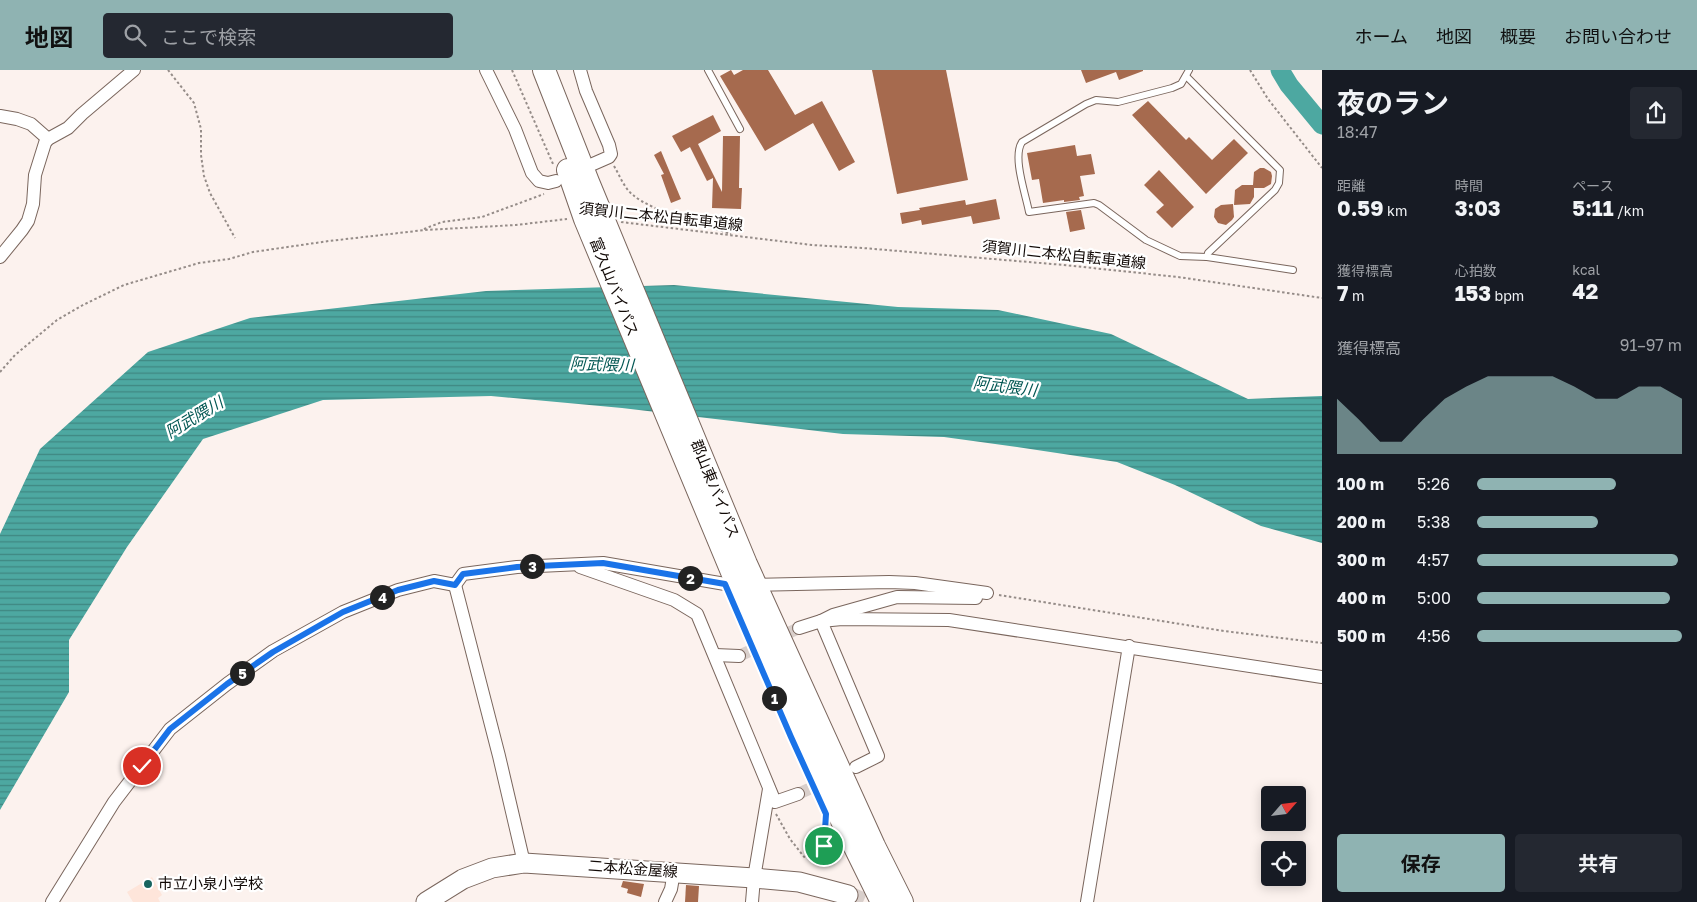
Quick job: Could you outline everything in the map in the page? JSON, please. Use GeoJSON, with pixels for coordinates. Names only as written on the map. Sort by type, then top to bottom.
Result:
{"type":"FeatureCollection","features":[{"type":"Feature","properties":{"kind":"highway","name":"富久山バイパス"},"geometry":{"type":"LineString","coordinates":[[534,70],[602,228],[746,585]]}},
{"type":"Feature","properties":{"kind":"highway"},"geometry":{"type":"LineString","coordinates":[[544,70],[588,182],[602,228]]}},
{"type":"Feature","properties":{"kind":"highway"},"geometry":{"type":"LineString","coordinates":[[746,585],[777,680],[819,774],[882,902]]}},
{"type":"Feature","properties":{"kind":"highway"},"geometry":{"type":"LineString","coordinates":[[746,585],[902,902]]}},
{"type":"Feature","properties":{"kind":"main road","name":"二本松金屋線"},"geometry":{"type":"LineString","coordinates":[[426,902],[463,879],[492,868],[524,863],[799,882],[848,895]]}},
{"type":"Feature","properties":{"kind":"street"},"geometry":{"type":"LineString","coordinates":[[0,257],[28,221],[33,204],[35,174],[41,152],[48,139],[77,120],[134,70]]}},
{"type":"Feature","properties":{"kind":"street"},"geometry":{"type":"LineString","coordinates":[[486,70],[515,129],[532,173],[539,181],[548,183],[553,180]]}},
{"type":"Feature","properties":{"kind":"street"},"geometry":{"type":"LineString","coordinates":[[580,70],[586,91],[609,144],[611,154],[609,157],[593,164]]}},
{"type":"Feature","properties":{"kind":"street"},"geometry":{"type":"LineString","coordinates":[[0,116],[17,118],[31,124],[48,139]]}},
{"type":"Feature","properties":{"kind":"street"},"geometry":{"type":"LineString","coordinates":[[455,585],[463,574],[517,567],[603,563],[746,585],[898,582],[987,593]]}},
{"type":"Feature","properties":{"kind":"street"},"geometry":{"type":"LineString","coordinates":[[572,564],[674,600],[697,614],[716,655],[775,802],[798,794]]}},
{"type":"Feature","properties":{"kind":"street"},"geometry":{"type":"LineString","coordinates":[[52,902],[114,802],[170,729],[227,684],[273,652],[343,612],[398,590],[434,581],[455,585]]}},
{"type":"Feature","properties":{"kind":"street"},"geometry":{"type":"LineString","coordinates":[[455,585],[499,756],[524,863]]}},
{"type":"Feature","properties":{"kind":"street"},"geometry":{"type":"LineString","coordinates":[[799,628],[833,615],[897,597],[980,598],[987,593]]}},
{"type":"Feature","properties":{"kind":"street"},"geometry":{"type":"LineString","coordinates":[[821,621],[842,619],[949,620],[1322,677]]}},
{"type":"Feature","properties":{"kind":"street"},"geometry":{"type":"LineString","coordinates":[[821,621],[878,756],[856,767]]}},
{"type":"Feature","properties":{"kind":"street"},"geometry":{"type":"LineString","coordinates":[[1087,902],[1129,646]]}},
{"type":"Feature","properties":{"kind":"street"},"geometry":{"type":"LineString","coordinates":[[716,655],[739,656]]}},
{"type":"Feature","properties":{"kind":"street"},"geometry":{"type":"LineString","coordinates":[[752,902],[754,878],[770,787]]}},
{"type":"Feature","properties":{"kind":"street"},"geometry":{"type":"LineString","coordinates":[[664,902],[670,889],[674,872]]}},
{"type":"Feature","properties":{"kind":"lane"},"geometry":{"type":"LineString","coordinates":[[708,70],[740,129]]}},
{"type":"Feature","properties":{"kind":"lane"},"geometry":{"type":"LineString","coordinates":[[1207,257],[1208,253],[1275,190],[1279,183],[1280,170],[1188,73],[1180,84],[1172,88],[1118,102],[1096,100],[1086,104],[1022,142],[1019,146],[1018,159],[1029,212],[1094,203],[1146,240],[1180,256],[1207,257],[1293,270]]}},
{"type":"Feature","properties":{"kind":"path"},"geometry":{"type":"LineString","coordinates":[[168,70],[194,103],[201,129],[201,154],[204,176],[210,193],[235,238]]}},
{"type":"Feature","properties":{"kind":"path"},"geometry":{"type":"LineString","coordinates":[[420,231],[442,222],[482,217],[544,194],[553,180],[512,70]]}},
{"type":"Feature","properties":{"kind":"path"},"geometry":{"type":"LineString","coordinates":[[1250,70],[1268,100],[1322,168]]}},
{"type":"Feature","properties":{"kind":"path"},"geometry":{"type":"LineString","coordinates":[[612,161],[626,187],[634,196],[651,207],[735,235]]}},
{"type":"Feature","properties":{"kind":"path","name":"須賀川二本松自転車道線"},"geometry":{"type":"LineString","coordinates":[[0,372],[15,355],[57,320],[83,304],[124,285],[199,263],[229,259],[253,252],[328,241],[575,218],[602,228],[735,235],[812,245],[1074,266],[1322,298]]}},
{"type":"Feature","properties":{"kind":"path"},"geometry":{"type":"LineString","coordinates":[[987,593],[1224,631],[1322,644]]}},
{"type":"Feature","properties":{"kind":"path"},"geometry":{"type":"LineString","coordinates":[[775,802],[774,810],[790,839],[804,858],[824,846],[826,822]]}},
{"type":"Feature","properties":{"kind":"shaded area","name":"市立小泉小学校"},"geometry":{"type":"Polygon","coordinates":[[[152,877],[162,895],[158,898],[160,902],[133,902],[127,892],[152,877]]]}},
{"type":"Feature","properties":{"kind":"water","name":"阿武隈川"},"geometry":{"type":"Polygon","coordinates":[[[674,285],[898,307],[998,310],[1111,334],[1248,399],[1322,396],[1322,543],[1261,526],[1175,485],[1117,462],[1017,447],[944,437],[843,434],[622,408],[491,396],[323,400],[203,439],[127,547],[69,640],[69,692],[0,810],[0,534],[40,449],[148,352],[250,318],[486,291],[674,285]]]}},
{"type":"Feature","properties":{"kind":"building"},"geometry":{"type":"Polygon","coordinates":[[[731,70],[734,75],[743,70],[768,70],[795,115],[822,101],[855,162],[839,171],[813,123],[765,151],[720,76],[731,70]]]}},
{"type":"Feature","properties":{"kind":"building"},"geometry":{"type":"Polygon","coordinates":[[[872,70],[946,70],[968,180],[897,194],[872,70]]]}},
{"type":"Feature","properties":{"kind":"building"},"geometry":{"type":"Polygon","coordinates":[[[1081,70],[1143,71],[1119,80],[1116,72],[1086,83],[1081,70]]]}},
{"type":"Feature","properties":{"kind":"building"},"geometry":{"type":"Polygon","coordinates":[[[1148,101],[1186,140],[1189,137],[1212,160],[1234,139],[1248,153],[1206,194],[1132,115],[1148,101]]]}},
{"type":"Feature","properties":{"kind":"building"},"geometry":{"type":"Polygon","coordinates":[[[713,115],[721,131],[698,144],[722,192],[723,136],[740,136],[739,188],[742,188],[741,209],[712,208],[713,178],[707,181],[690,147],[681,152],[672,136],[713,115]]]}},
{"type":"Feature","properties":{"kind":"building"},"geometry":{"type":"Polygon","coordinates":[[[1075,145],[1077,156],[1091,154],[1095,174],[1080,176],[1084,196],[1079,197],[1080,200],[1043,203],[1039,179],[1032,180],[1027,153],[1075,145]]]}},
{"type":"Feature","properties":{"kind":"building"},"geometry":{"type":"Polygon","coordinates":[[[661,151],[681,199],[671,203],[661,175],[664,174],[654,155],[661,151]]]}},
{"type":"Feature","properties":{"kind":"building"},"geometry":{"type":"Polygon","coordinates":[[[1260,168],[1271,172],[1271,184],[1264,188],[1254,188],[1254,197],[1250,204],[1234,205],[1235,190],[1242,185],[1253,185],[1254,172],[1260,168]]]}},
{"type":"Feature","properties":{"kind":"building"},"geometry":{"type":"Polygon","coordinates":[[[1159,170],[1194,207],[1172,228],[1156,212],[1164,205],[1144,185],[1159,170]]]}},
{"type":"Feature","properties":{"kind":"building"},"geometry":{"type":"Polygon","coordinates":[[[996,199],[1000,219],[973,224],[971,216],[922,225],[921,220],[902,224],[900,213],[965,200],[966,205],[996,199]]]}},
{"type":"Feature","properties":{"kind":"building"},"geometry":{"type":"Polygon","coordinates":[[[1233,204],[1234,217],[1232,220],[1226,225],[1218,223],[1214,217],[1215,209],[1221,205],[1233,204]]]}},
{"type":"Feature","properties":{"kind":"building"},"geometry":{"type":"Polygon","coordinates":[[[1081,210],[1085,229],[1070,232],[1066,212],[1081,210]]]}},
{"type":"Feature","properties":{"kind":"building"},"geometry":{"type":"Polygon","coordinates":[[[623,881],[644,884],[641,897],[627,893],[628,889],[621,887],[623,881]]]}},
{"type":"Feature","properties":{"kind":"building"},"geometry":{"type":"Polygon","coordinates":[[[686,885],[699,886],[698,902],[685,902],[686,885]]]}},
{"type":"Feature","properties":{"kind":"waterway"},"geometry":{"type":"LineString","coordinates":[[1280,70],[1289,85],[1322,125]]}},
{"type":"Feature","properties":{"kind":"tunnel"},"geometry":{"type":"LineString","coordinates":[[739,656],[799,628]]}},
{"type":"Feature","properties":{"kind":"tunnel"},"geometry":{"type":"LineString","coordinates":[[798,794],[827,781]]}},
{"type":"Feature","properties":{"kind":"tunnel"},"geometry":{"type":"LineString","coordinates":[[848,895],[863,902]]}},
{"type":"Feature","properties":{"kind":"place","name":"市立小泉小学校"},"geometry":{"type":"Point","coordinates":[148,884]}},
{"type":"Feature","properties":{"kind":"route"},"geometry":{"type":"LineString","coordinates":[[142,766],[170,729],[227,684],[273,652],[343,612],[398,590],[434,581],[455,585],[463,574],[517,567],[603,563],[725,584],[826,814],[824,846]]}}]}
